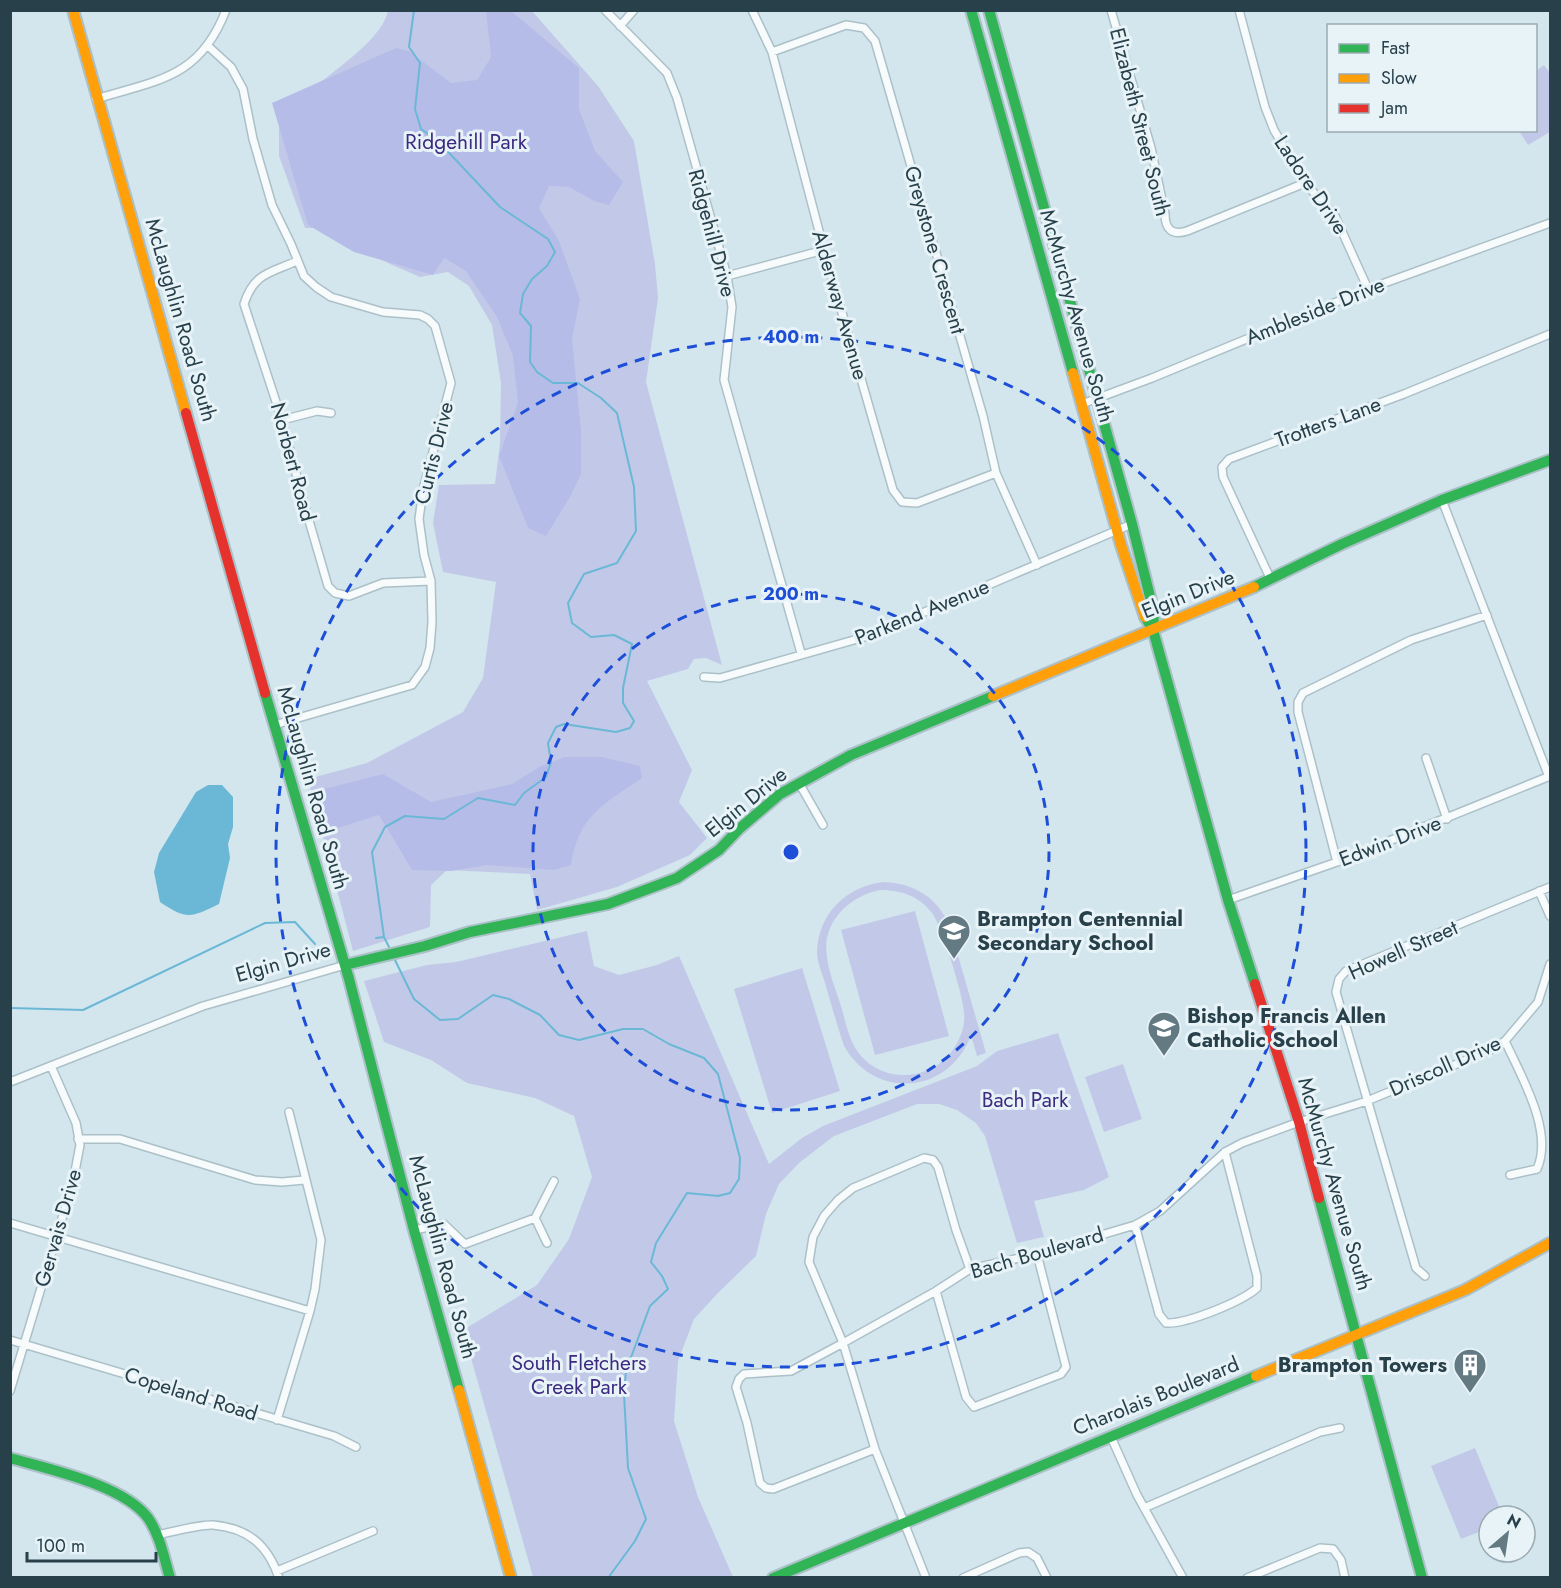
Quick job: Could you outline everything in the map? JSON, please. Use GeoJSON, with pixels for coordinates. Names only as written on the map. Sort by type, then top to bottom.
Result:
{"type":"FeatureCollection","features":[{"type":"Feature","properties":{"kind":"street","name":"McLaughlin Road South"},"geometry":{"type":"LineString","coordinates":[[73,10],[96,99],[274,725],[345,965],[414,1230],[511,1578]]}},
{"type":"Feature","properties":{"kind":"street"},"geometry":{"type":"LineString","coordinates":[[96,99],[165,78],[188,66],[208,46],[226,10]]}},
{"type":"Feature","properties":{"kind":"street","name":"Ridgehill Drive"},"geometry":{"type":"LineString","coordinates":[[605,10],[667,74],[677,98],[727,276],[732,308],[724,380],[801,653]]}},
{"type":"Feature","properties":{"kind":"street"},"geometry":{"type":"LineString","coordinates":[[620,26],[634,10]]}},
{"type":"Feature","properties":{"kind":"street","name":"Alderway Avenue"},"geometry":{"type":"LineString","coordinates":[[752,10],[772,52],[824,250],[893,490],[902,502],[917,503],[996,473]]}},
{"type":"Feature","properties":{"kind":"street","name":"McMurchy Avenue South"},"geometry":{"type":"LineString","coordinates":[[971,10],[1117,531],[1145,617],[1153,630],[1228,900],[1299,1122],[1422,1578]]}},
{"type":"Feature","properties":{"kind":"street","name":"McMurchy Avenue South"},"geometry":{"type":"LineString","coordinates":[[989,10],[1132,524],[1154,613],[1153,630]]}},
{"type":"Feature","properties":{"kind":"street","name":"Elizabeth Street South"},"geometry":{"type":"LineString","coordinates":[[1111,10],[1151,148],[1165,214],[1165,224],[1172,232],[1179,234],[1305,183]]}},
{"type":"Feature","properties":{"kind":"street","name":"Ladore Drive"},"geometry":{"type":"LineString","coordinates":[[1239,10],[1265,106],[1274,130],[1305,183],[1335,216],[1368,289]]}},
{"type":"Feature","properties":{"kind":"street","name":"Greystone Crescent"},"geometry":{"type":"LineString","coordinates":[[772,52],[846,26],[864,28],[875,41],[983,416],[996,473],[1037,565]]}},
{"type":"Feature","properties":{"kind":"street","name":"Curtis Drive"},"geometry":{"type":"LineString","coordinates":[[208,46],[231,67],[243,89],[253,139],[272,205],[304,276],[331,297],[383,312],[420,315],[428,319],[435,326],[451,382],[423,490],[419,519],[424,555],[431,581],[430,648],[425,667],[412,685],[274,725]]}},
{"type":"Feature","properties":{"kind":"street","name":"Ambleside Drive"},"geometry":{"type":"LineString","coordinates":[[1082,404],[1097,400],[1368,289],[1551,223]]}},
{"type":"Feature","properties":{"kind":"street"},"geometry":{"type":"LineString","coordinates":[[727,276],[824,250]]}},
{"type":"Feature","properties":{"kind":"street","name":"Norbert Road"},"geometry":{"type":"LineString","coordinates":[[297,261],[262,276],[250,288],[244,304],[282,420],[328,586],[335,593],[349,596],[383,583],[431,581]]}},
{"type":"Feature","properties":{"kind":"street","name":"Trotters Lane"},"geometry":{"type":"LineString","coordinates":[[1271,580],[1223,477],[1222,467],[1229,459],[1404,394],[1551,334]]}},
{"type":"Feature","properties":{"kind":"street"},"geometry":{"type":"LineString","coordinates":[[282,420],[317,411],[331,413]]}},
{"type":"Feature","properties":{"kind":"street","name":"Elgin Drive"},"geometry":{"type":"LineString","coordinates":[[10,1082],[202,1006],[470,932],[608,904],[677,878],[719,850],[739,829],[780,794],[851,755],[1271,580],[1342,544],[1442,500],[1551,460]]}},
{"type":"Feature","properties":{"kind":"street"},"geometry":{"type":"LineString","coordinates":[[1442,500],[1550,776]]}},
{"type":"Feature","properties":{"kind":"street","name":"Parkend Avenue"},"geometry":{"type":"LineString","coordinates":[[704,677],[720,678],[801,653],[868,636],[1132,524]]}},
{"type":"Feature","properties":{"kind":"street"},"geometry":{"type":"LineString","coordinates":[[1337,862],[1298,712],[1298,702],[1303,693],[1410,640],[1487,615]]}},
{"type":"Feature","properties":{"kind":"street"},"geometry":{"type":"LineString","coordinates":[[1426,758],[1447,819]]}},
{"type":"Feature","properties":{"kind":"street","name":"Edwin Drive"},"geometry":{"type":"LineString","coordinates":[[1228,900],[1337,862],[1550,776]]}},
{"type":"Feature","properties":{"kind":"street"},"geometry":{"type":"LineString","coordinates":[[799,783],[823,825]]}},
{"type":"Feature","properties":{"kind":"street","name":"Howell Street"},"geometry":{"type":"LineString","coordinates":[[1425,1276],[1416,1268],[1367,1101],[1336,992],[1339,979],[1346,971],[1551,887]]}},
{"type":"Feature","properties":{"kind":"street"},"geometry":{"type":"LineString","coordinates":[[1539,891],[1551,916]]}},
{"type":"Feature","properties":{"kind":"street","name":"Driscoll Drive"},"geometry":{"type":"LineString","coordinates":[[1299,1122],[1367,1101],[1493,1049],[1505,1041],[1538,1002],[1551,964]]}},
{"type":"Feature","properties":{"kind":"street"},"geometry":{"type":"LineString","coordinates":[[1505,1041],[1536,1110],[1542,1145],[1542,1158],[1537,1168],[1510,1175]]}},
{"type":"Feature","properties":{"kind":"street","name":"Gervais Drive"},"geometry":{"type":"LineString","coordinates":[[10,1391],[73,1182],[80,1144],[76,1123],[51,1065]]}},
{"type":"Feature","properties":{"kind":"street"},"geometry":{"type":"LineString","coordinates":[[277,1420],[310,1311],[321,1240],[304,1180],[289,1112]]}},
{"type":"Feature","properties":{"kind":"street","name":"Bach Boulevard"},"geometry":{"type":"LineString","coordinates":[[874,1449],[774,1489],[766,1488],[760,1483],[747,1423],[735,1387],[744,1374],[791,1371],[936,1291],[970,1269],[1037,1254],[1135,1225],[1160,1211],[1225,1152],[1242,1143],[1299,1122]]}},
{"type":"Feature","properties":{"kind":"street"},"geometry":{"type":"LineString","coordinates":[[78,1139],[120,1140],[255,1180],[282,1182],[304,1180]]}},
{"type":"Feature","properties":{"kind":"street"},"geometry":{"type":"LineString","coordinates":[[1135,1225],[1159,1314],[1166,1323],[1178,1323],[1247,1296],[1257,1288],[1257,1276],[1225,1152]]}},
{"type":"Feature","properties":{"kind":"street"},"geometry":{"type":"LineString","coordinates":[[926,1578],[874,1449],[843,1343],[809,1262],[810,1251],[813,1237],[824,1216],[838,1200],[853,1188],[924,1158],[933,1160],[938,1167],[970,1269]]}},
{"type":"Feature","properties":{"kind":"street"},"geometry":{"type":"LineString","coordinates":[[414,1230],[444,1224],[465,1244],[535,1218],[554,1181]]}},
{"type":"Feature","properties":{"kind":"street"},"geometry":{"type":"LineString","coordinates":[[535,1218],[547,1243]]}},
{"type":"Feature","properties":{"kind":"street"},"geometry":{"type":"LineString","coordinates":[[10,1223],[310,1311]]}},
{"type":"Feature","properties":{"kind":"street","name":"Charolais Boulevard"},"geometry":{"type":"LineString","coordinates":[[773,1578],[1465,1290],[1551,1243]]}},
{"type":"Feature","properties":{"kind":"street"},"geometry":{"type":"LineString","coordinates":[[936,1291],[966,1397],[974,1407],[1061,1374],[1066,1367],[1037,1254]]}},
{"type":"Feature","properties":{"kind":"street","name":"Copeland Road"},"geometry":{"type":"LineString","coordinates":[[10,1340],[334,1436],[356,1447]]}},
{"type":"Feature","properties":{"kind":"street"},"geometry":{"type":"LineString","coordinates":[[1144,1508],[1320,1432],[1340,1428]]}},
{"type":"Feature","properties":{"kind":"street"},"geometry":{"type":"LineString","coordinates":[[1111,1437],[1144,1508],[1183,1578]]}},
{"type":"Feature","properties":{"kind":"street"},"geometry":{"type":"LineString","coordinates":[[10,1458],[98,1486],[124,1498],[143,1512],[157,1535],[170,1578]]}},
{"type":"Feature","properties":{"kind":"street"},"geometry":{"type":"LineString","coordinates":[[157,1535],[212,1525],[230,1529],[258,1541],[269,1555],[278,1574],[373,1531]]}},
{"type":"Feature","properties":{"kind":"street"},"geometry":{"type":"LineString","coordinates":[[1247,1578],[1320,1548],[1333,1549],[1341,1560],[1346,1578]]}},
{"type":"Feature","properties":{"kind":"street"},"geometry":{"type":"LineString","coordinates":[[963,1578],[1019,1552],[1028,1552],[1037,1558],[1047,1578]]}},
{"type":"Feature","properties":{"kind":"green space","name":"Ridgehill Park"},"geometry":{"type":"Polygon","coordinates":[[[388,10],[532,11],[598,86],[634,141],[655,264],[658,298],[646,382],[722,665],[706,658],[694,659],[688,669],[647,681],[692,770],[679,802],[707,838],[690,855],[617,887],[537,910],[530,874],[447,870],[431,885],[430,927],[353,951],[308,779],[367,763],[463,712],[483,678],[496,582],[443,572],[433,523],[439,485],[495,484],[500,443],[501,383],[492,325],[469,286],[448,272],[420,277],[350,244],[332,228],[305,228],[279,156],[279,126],[314,88],[368,42],[385,21],[388,10]]]}},
{"type":"Feature","properties":{"kind":"green space"},"geometry":{"type":"Polygon","coordinates":[[[486,11],[511,11],[579,68],[579,109],[595,151],[623,182],[609,205],[594,201],[569,187],[549,186],[539,208],[559,241],[580,299],[572,339],[581,431],[581,474],[546,536],[528,528],[499,456],[518,403],[513,356],[497,317],[466,271],[444,258],[433,275],[354,252],[308,225],[272,103],[396,48],[409,51],[451,83],[477,80],[491,57],[486,11]]]}},
{"type":"Feature","properties":{"kind":"green space"},"geometry":{"type":"Polygon","coordinates":[[[1544,65],[1550,73],[1550,132],[1528,145],[1520,132],[1537,132],[1537,70],[1544,65]]]}},
{"type":"Feature","properties":{"kind":"green space"},"geometry":{"type":"Polygon","coordinates":[[[565,757],[602,757],[640,766],[642,778],[595,813],[580,834],[571,865],[554,870],[487,865],[451,871],[412,870],[379,815],[319,834],[311,796],[320,790],[383,774],[431,802],[512,784],[541,766],[565,757]]]}},
{"type":"Feature","properties":{"kind":"green space"},"geometry":{"type":"Polygon","coordinates":[[[885,882],[906,886],[931,899],[938,906],[949,924],[986,1053],[977,1056],[971,1035],[961,1055],[947,1069],[930,1079],[911,1083],[892,1082],[874,1076],[857,1064],[844,1046],[819,964],[817,952],[819,938],[823,925],[837,903],[847,895],[871,884],[885,882]],[[880,890],[858,898],[840,913],[828,933],[827,957],[848,1032],[857,1051],[873,1066],[886,1072],[900,1075],[915,1074],[941,1063],[951,1052],[963,1029],[963,1005],[946,945],[932,913],[915,898],[880,890]]]}},
{"type":"Feature","properties":{"kind":"green space"},"geometry":{"type":"Polygon","coordinates":[[[915,911],[949,1036],[875,1055],[841,930],[915,911]]]}},
{"type":"Feature","properties":{"kind":"green space","name":"South Fletchers Creek Park"},"geometry":{"type":"Polygon","coordinates":[[[587,931],[594,966],[619,975],[657,965],[679,956],[769,1164],[802,1138],[823,1126],[977,1066],[997,1051],[1058,1033],[1109,1177],[1084,1190],[1034,1201],[1044,1237],[1017,1243],[985,1136],[976,1123],[957,1110],[939,1104],[917,1104],[834,1136],[799,1163],[779,1184],[766,1214],[756,1256],[694,1319],[678,1361],[674,1421],[698,1497],[733,1577],[533,1577],[463,1330],[537,1285],[569,1239],[592,1177],[574,1116],[535,1098],[467,1083],[431,1060],[384,1042],[364,981],[427,965],[456,962],[587,931]]]}},
{"type":"Feature","properties":{"kind":"green space"},"geometry":{"type":"Polygon","coordinates":[[[802,968],[840,1091],[772,1113],[734,989],[802,968]]]}},
{"type":"Feature","properties":{"kind":"green space"},"geometry":{"type":"Polygon","coordinates":[[[1123,1064],[1142,1119],[1104,1132],[1085,1077],[1123,1064]]]}},
{"type":"Feature","properties":{"kind":"green space"},"geometry":{"type":"Polygon","coordinates":[[[1475,1448],[1498,1504],[1477,1504],[1477,1533],[1461,1539],[1431,1466],[1475,1448]]]}},
{"type":"Feature","properties":{"kind":"shaded area"},"geometry":{"type":"Polygon","coordinates":[[[208,785],[222,785],[233,797],[233,827],[228,844],[230,858],[219,904],[195,914],[183,914],[160,902],[154,872],[159,853],[196,792],[208,785]]]}},
{"type":"Feature","properties":{"kind":"waterway"},"geometry":{"type":"LineString","coordinates":[[391,951],[384,937],[372,852],[385,827],[405,816],[444,819],[478,798],[515,805],[524,793],[546,777],[551,762],[548,743],[556,727],[564,724],[616,732],[630,728],[634,721],[623,703],[623,688],[632,644],[614,635],[591,637],[572,623],[568,603],[584,574],[617,563],[636,531],[634,487],[617,413],[601,398],[578,383],[553,383],[537,372],[530,362],[531,326],[520,313],[523,294],[532,279],[547,266],[555,252],[548,239],[500,207],[438,141],[421,129],[415,109],[420,63],[409,47],[414,10]]}},
{"type":"Feature","properties":{"kind":"waterway"},"geometry":{"type":"LineString","coordinates":[[10,1008],[83,1010],[265,923],[295,922],[315,944]]}},
{"type":"Feature","properties":{"kind":"waterway"},"geometry":{"type":"LineString","coordinates":[[376,938],[384,937]]}},
{"type":"Feature","properties":{"kind":"waterway"},"geometry":{"type":"LineString","coordinates":[[393,956],[414,999],[440,1020],[458,1019],[493,995],[509,999],[540,1015],[559,1035],[579,1040],[623,1029],[643,1029],[669,1044],[704,1058],[718,1074],[740,1158],[739,1179],[730,1193],[718,1196]]}},
{"type":"Feature","properties":{"kind":"waterway"},"geometry":{"type":"LineString","coordinates":[[608,1578],[635,1541],[646,1519],[628,1468],[624,1394],[626,1371],[650,1306],[668,1289],[662,1276],[651,1262],[656,1243],[687,1193],[719,1196]]}},
{"type":"Feature","properties":{"kind":"traffic: fast"},"geometry":{"type":"LineString","coordinates":[[971,10],[1073,373]]}},
{"type":"Feature","properties":{"kind":"traffic: fast"},"geometry":{"type":"LineString","coordinates":[[989,10],[1132,524],[1154,613],[1153,629]]}},
{"type":"Feature","properties":{"kind":"traffic: fast"},"geometry":{"type":"LineString","coordinates":[[1254,587],[1342,544],[1442,500],[1550,460]]}},
{"type":"Feature","properties":{"kind":"traffic: fast"},"geometry":{"type":"LineString","coordinates":[[1145,617],[1153,630],[1228,900],[1255,984]]}},
{"type":"Feature","properties":{"kind":"traffic: fast"},"geometry":{"type":"LineString","coordinates":[[265,693],[349,979],[414,1230],[459,1390]]}},
{"type":"Feature","properties":{"kind":"traffic: fast"},"geometry":{"type":"LineString","coordinates":[[345,965],[425,946],[470,932],[608,904],[677,878],[719,850],[739,829],[780,794],[851,755],[993,696]]}},
{"type":"Feature","properties":{"kind":"traffic: fast"},"geometry":{"type":"LineString","coordinates":[[1319,1198],[1422,1578]]}},
{"type":"Feature","properties":{"kind":"traffic: fast"},"geometry":{"type":"LineString","coordinates":[[773,1578],[1256,1376]]}},
{"type":"Feature","properties":{"kind":"traffic: fast"},"geometry":{"type":"LineString","coordinates":[[10,1458],[104,1487],[137,1506],[148,1518],[156,1532],[170,1578]]}},
{"type":"Feature","properties":{"kind":"traffic: slow"},"geometry":{"type":"LineString","coordinates":[[73,10],[186,413]]}},
{"type":"Feature","properties":{"kind":"traffic: slow"},"geometry":{"type":"LineString","coordinates":[[1073,373],[1121,545],[1145,617]]}},
{"type":"Feature","properties":{"kind":"traffic: slow"},"geometry":{"type":"LineString","coordinates":[[993,696],[1254,587]]}},
{"type":"Feature","properties":{"kind":"traffic: slow"},"geometry":{"type":"LineString","coordinates":[[1256,1376],[1465,1290],[1550,1243]]}},
{"type":"Feature","properties":{"kind":"traffic: slow"},"geometry":{"type":"LineString","coordinates":[[459,1390],[511,1578]]}},
{"type":"Feature","properties":{"kind":"traffic: jam"},"geometry":{"type":"LineString","coordinates":[[186,413],[265,693]]}},
{"type":"Feature","properties":{"kind":"traffic: jam"},"geometry":{"type":"LineString","coordinates":[[1255,984],[1299,1122],[1319,1198]]}},
{"type":"Feature","properties":{"kind":"place","name":"Brampton Centennial Secondary School"},"geometry":{"type":"Point","coordinates":[954,960]}},
{"type":"Feature","properties":{"kind":"place","name":"Bishop Francis Allen Catholic School"},"geometry":{"type":"Point","coordinates":[1164,1057]}},
{"type":"Feature","properties":{"kind":"place","name":"Brampton Towers"},"geometry":{"type":"Point","coordinates":[1470,1394]}},
{"type":"Feature","properties":{"kind":"park label","name":"Bach Park"},"geometry":{"type":"Point","coordinates":[1025,1100]}}]}
